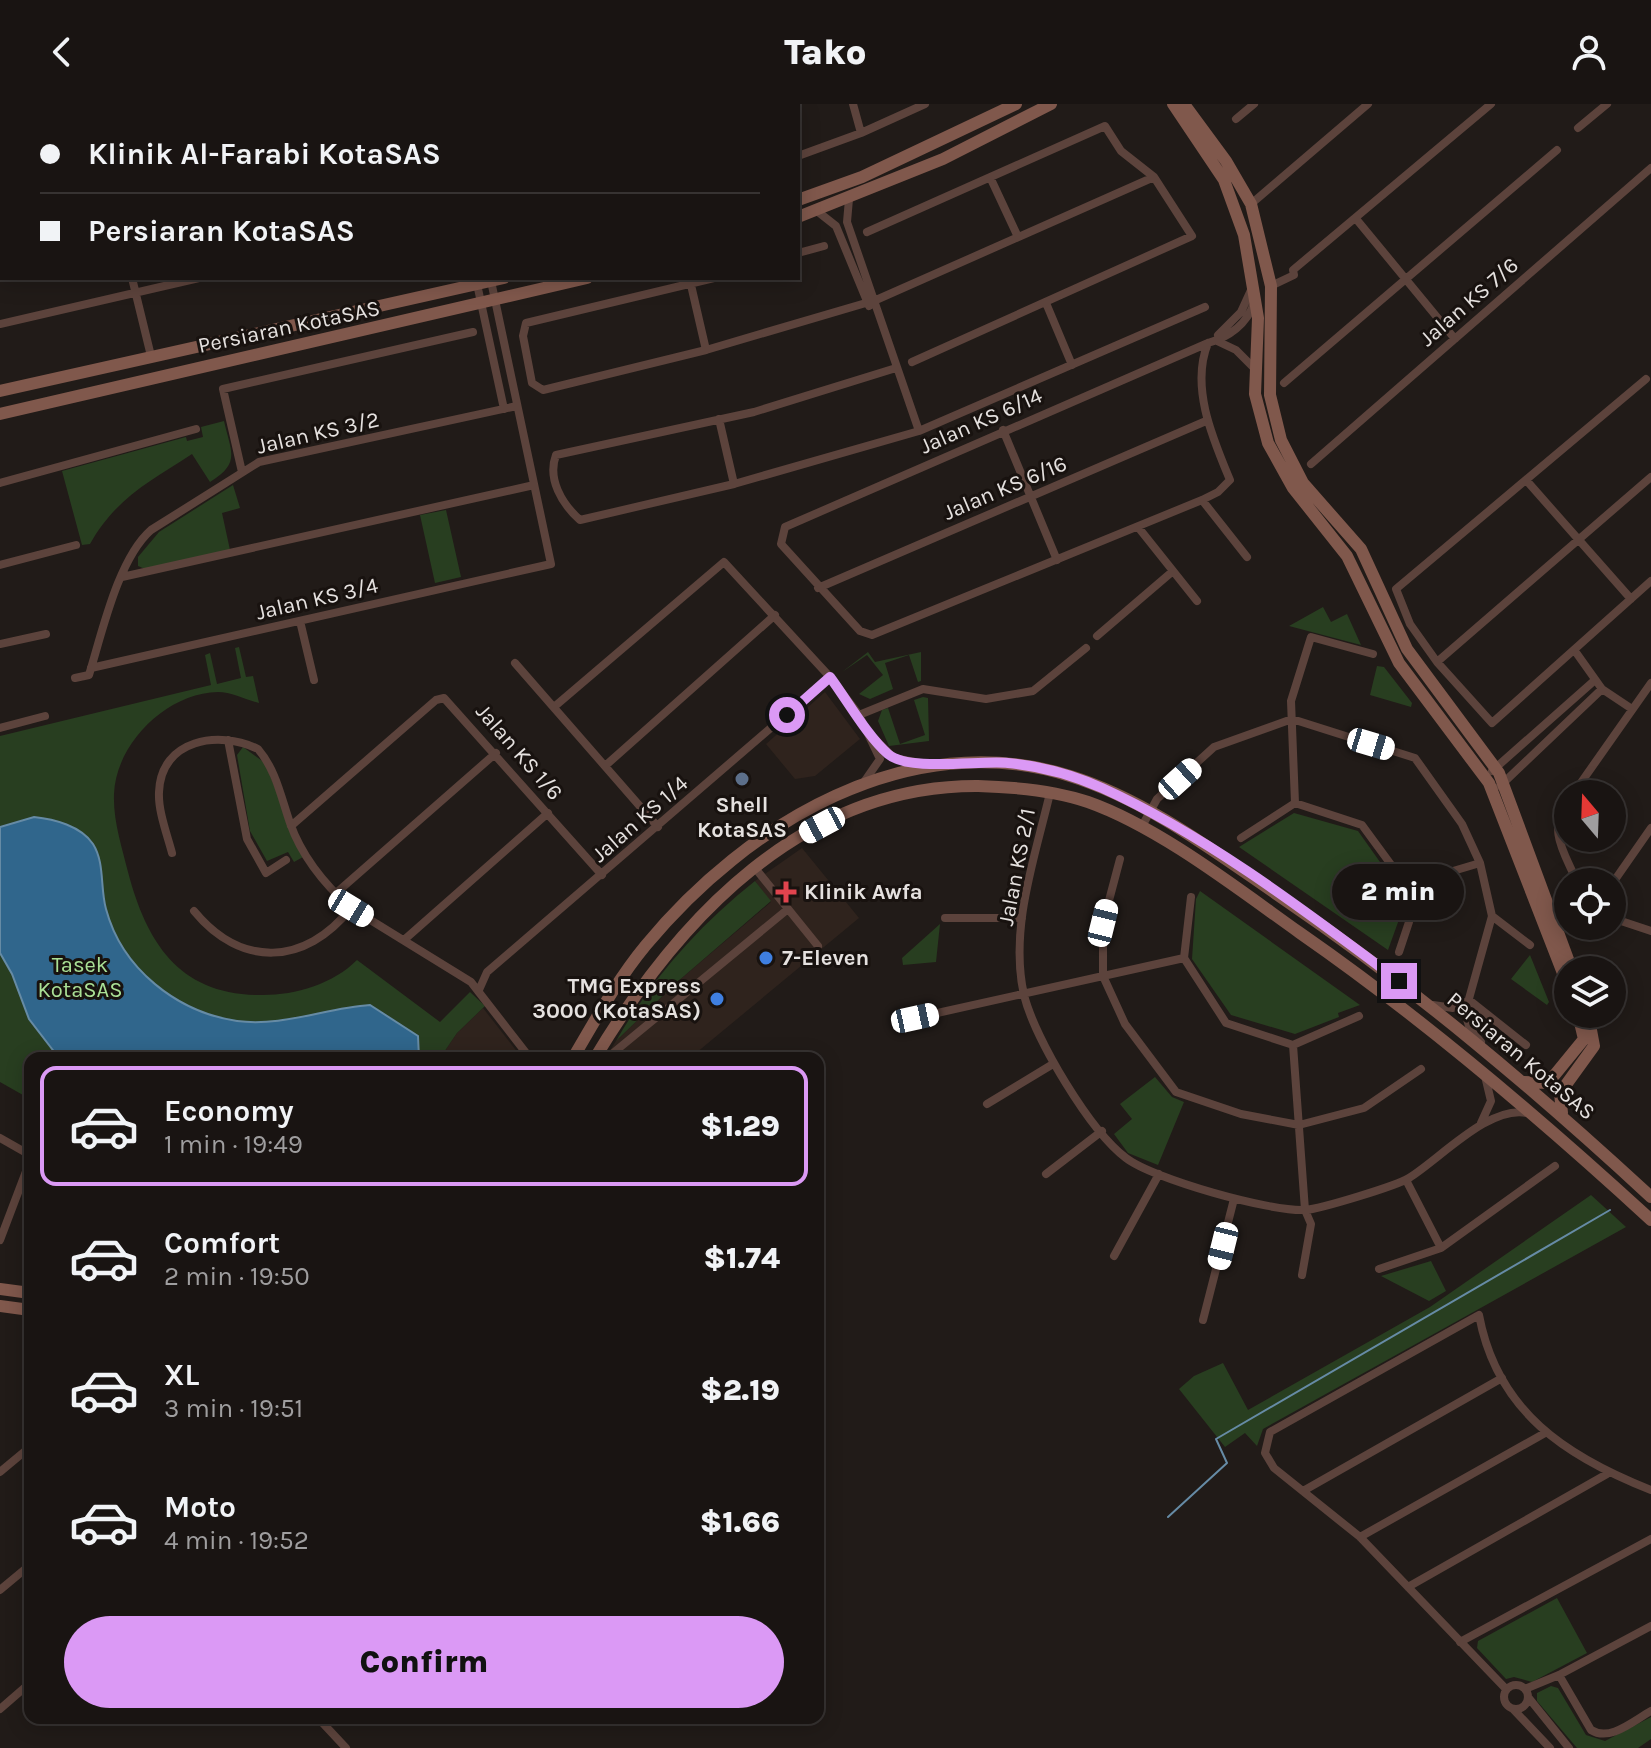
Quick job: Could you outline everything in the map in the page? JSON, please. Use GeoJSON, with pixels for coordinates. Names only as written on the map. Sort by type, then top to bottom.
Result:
{"type":"FeatureCollection","features":[{"type":"Feature","properties":{"kind":"street"},"geometry":{"type":"LineString","coordinates":[[853,104],[861,133]]}},
{"type":"Feature","properties":{"kind":"street"},"geometry":{"type":"LineString","coordinates":[[800,155],[861,133],[925,104]]}},
{"type":"Feature","properties":{"kind":"street"},"geometry":{"type":"LineString","coordinates":[[800,199],[862,177],[1016,104]]}},
{"type":"Feature","properties":{"kind":"street"},"geometry":{"type":"LineString","coordinates":[[800,216],[943,159],[1051,104]]}},
{"type":"Feature","properties":{"kind":"street"},"geometry":{"type":"LineString","coordinates":[[1173,104],[1224,180],[1244,235],[1255,289],[1255,394],[1260,419],[1280,467],[1347,556],[1399,663],[1485,776],[1498,787],[1566,956]]}},
{"type":"Feature","properties":{"kind":"street"},"geometry":{"type":"LineString","coordinates":[[1184,104],[1226,161],[1251,204],[1271,286],[1270,395],[1286,451],[1303,483],[1361,549],[1407,649],[1496,768],[1498,787],[1557,956]]}},
{"type":"Feature","properties":{"kind":"street"},"geometry":{"type":"LineString","coordinates":[[1236,119],[1254,104]]}},
{"type":"Feature","properties":{"kind":"street"},"geometry":{"type":"LineString","coordinates":[[1251,204],[1368,104]]}},
{"type":"Feature","properties":{"kind":"street"},"geometry":{"type":"LineString","coordinates":[[1255,289],[1271,286],[1283,278],[1282,274],[1290,268],[1293,270],[1357,220],[1491,104]]}},
{"type":"Feature","properties":{"kind":"street"},"geometry":{"type":"LineString","coordinates":[[1578,128],[1607,104]]}},
{"type":"Feature","properties":{"kind":"street"},"geometry":{"type":"LineString","coordinates":[[867,232],[1105,126],[1121,151],[1154,177],[1192,236],[912,362]]}},
{"type":"Feature","properties":{"kind":"street"},"geometry":{"type":"LineString","coordinates":[[1284,383],[1557,150]]}},
{"type":"Feature","properties":{"kind":"street","name":"Jalan KS 7/6"},"geometry":{"type":"LineString","coordinates":[[1311,464],[1651,168]]}},
{"type":"Feature","properties":{"kind":"street"},"geometry":{"type":"LineString","coordinates":[[990,177],[1018,237]]}},
{"type":"Feature","properties":{"kind":"street"},"geometry":{"type":"LineString","coordinates":[[707,280],[526,323],[523,336],[532,383],[543,390],[706,350],[871,302],[1154,177]]}},
{"type":"Feature","properties":{"kind":"street"},"geometry":{"type":"LineString","coordinates":[[849,199],[847,222],[871,302]]}},
{"type":"Feature","properties":{"kind":"street"},"geometry":{"type":"LineString","coordinates":[[817,211],[836,226],[876,311],[919,431]]}},
{"type":"Feature","properties":{"kind":"street"},"geometry":{"type":"LineString","coordinates":[[1357,220],[1455,339]]}},
{"type":"Feature","properties":{"kind":"street"},"geometry":{"type":"LineString","coordinates":[[800,252],[824,246]]}},
{"type":"Feature","properties":{"kind":"street"},"geometry":{"type":"LineString","coordinates":[[132,280],[151,356]]}},
{"type":"Feature","properties":{"kind":"street"},"geometry":{"type":"LineString","coordinates":[[0,324],[191,280]]}},
{"type":"Feature","properties":{"kind":"street"},"geometry":{"type":"LineString","coordinates":[[122,577],[534,485],[496,301],[498,280]]}},
{"type":"Feature","properties":{"kind":"street","name":"Persiaran KotaSAS"},"geometry":{"type":"LineString","coordinates":[[0,391],[498,280]]}},
{"type":"Feature","properties":{"kind":"street","name":"Persiaran KotaSAS"},"geometry":{"type":"LineString","coordinates":[[0,414],[579,280]]}},
{"type":"Feature","properties":{"kind":"street"},"geometry":{"type":"LineString","coordinates":[[477,284],[504,409]]}},
{"type":"Feature","properties":{"kind":"street"},"geometry":{"type":"LineString","coordinates":[[691,285],[706,350]]}},
{"type":"Feature","properties":{"kind":"street","name":"Jalan KS 6/14"},"geometry":{"type":"LineString","coordinates":[[818,588],[781,544],[785,527],[1212,342],[1242,324],[1255,289]]}},
{"type":"Feature","properties":{"kind":"street"},"geometry":{"type":"LineString","coordinates":[[1046,303],[1072,365]]}},
{"type":"Feature","properties":{"kind":"street"},"geometry":{"type":"LineString","coordinates":[[896,368],[719,419],[556,455],[552,466],[562,504],[580,520],[734,484],[919,431],[1205,307]]}},
{"type":"Feature","properties":{"kind":"street"},"geometry":{"type":"LineString","coordinates":[[242,472],[223,389],[473,332]]}},
{"type":"Feature","properties":{"kind":"street"},"geometry":{"type":"LineString","coordinates":[[818,588],[860,631],[872,635],[1202,500],[1218,492],[1230,480],[1206,421],[1203,356],[1212,342],[1236,350],[1257,373]]}},
{"type":"Feature","properties":{"kind":"street"},"geometry":{"type":"LineString","coordinates":[[1646,379],[1396,589],[1410,624],[1437,662],[1488,722],[1497,721],[1651,581]]}},
{"type":"Feature","properties":{"kind":"street","name":"Jalan KS 3/2"},"geometry":{"type":"LineString","coordinates":[[91,668],[122,577],[146,535],[242,472],[259,462],[517,406]]}},
{"type":"Feature","properties":{"kind":"street"},"geometry":{"type":"LineString","coordinates":[[719,419],[734,484]]}},
{"type":"Feature","properties":{"kind":"street","name":"Jalan KS 6/16"},"geometry":{"type":"LineString","coordinates":[[818,588],[1206,421]]}},
{"type":"Feature","properties":{"kind":"street"},"geometry":{"type":"LineString","coordinates":[[0,483],[196,429]]}},
{"type":"Feature","properties":{"kind":"street"},"geometry":{"type":"LineString","coordinates":[[1003,430],[1057,560]]}},
{"type":"Feature","properties":{"kind":"street"},"geometry":{"type":"LineString","coordinates":[[1437,662],[1651,477]]}},
{"type":"Feature","properties":{"kind":"street"},"geometry":{"type":"LineString","coordinates":[[1526,480],[1631,599]]}},
{"type":"Feature","properties":{"kind":"street","name":"Jalan KS 3/4"},"geometry":{"type":"LineString","coordinates":[[75,678],[89,675],[91,668],[551,564],[534,485]]}},
{"type":"Feature","properties":{"kind":"street"},"geometry":{"type":"LineString","coordinates":[[1202,500],[1247,557]]}},
{"type":"Feature","properties":{"kind":"street"},"geometry":{"type":"LineString","coordinates":[[1138,527],[1197,601]]}},
{"type":"Feature","properties":{"kind":"street"},"geometry":{"type":"LineString","coordinates":[[0,565],[76,545]]}},
{"type":"Feature","properties":{"kind":"street"},"geometry":{"type":"LineString","coordinates":[[554,707],[716,567],[727,563],[830,677],[859,715],[880,759],[864,783]]}},
{"type":"Feature","properties":{"kind":"street"},"geometry":{"type":"LineString","coordinates":[[1097,636],[1173,571]]}},
{"type":"Feature","properties":{"kind":"street"},"geometry":{"type":"LineString","coordinates":[[605,766],[775,615]]}},
{"type":"Feature","properties":{"kind":"street"},"geometry":{"type":"LineString","coordinates":[[300,621],[314,680]]}},
{"type":"Feature","properties":{"kind":"street"},"geometry":{"type":"LineString","coordinates":[[0,644],[46,634]]}},
{"type":"Feature","properties":{"kind":"street"},"geometry":{"type":"LineString","coordinates":[[1295,803],[1291,701],[1311,637],[1373,654]]}},
{"type":"Feature","properties":{"kind":"street"},"geometry":{"type":"LineString","coordinates":[[859,715],[923,689],[986,699],[1033,691],[1086,648]]}},
{"type":"Feature","properties":{"kind":"street"},"geometry":{"type":"LineString","coordinates":[[1575,651],[1602,689],[1632,709]]}},
{"type":"Feature","properties":{"kind":"street"},"geometry":{"type":"LineString","coordinates":[[515,663],[658,827]]}},
{"type":"Feature","properties":{"kind":"street","name":"Jalan KS 1/4"},"geometry":{"type":"LineString","coordinates":[[479,990],[487,972],[830,677]]}},
{"type":"Feature","properties":{"kind":"street"},"geometry":{"type":"LineString","coordinates":[[1485,776],[1595,680]]}},
{"type":"Feature","properties":{"kind":"street"},"geometry":{"type":"LineString","coordinates":[[1583,780],[1651,683]]}},
{"type":"Feature","properties":{"kind":"street"},"geometry":{"type":"LineString","coordinates":[[1498,787],[1602,689]]}},
{"type":"Feature","properties":{"kind":"street","name":"Jalan KS 1/6"},"geometry":{"type":"LineString","coordinates":[[291,826],[436,700],[450,700],[602,875]]}},
{"type":"Feature","properties":{"kind":"street"},"geometry":{"type":"LineString","coordinates":[[0,728],[45,716]]}},
{"type":"Feature","properties":{"kind":"street"},"geometry":{"type":"LineString","coordinates":[[1141,828],[1162,794],[1214,747],[1292,719],[1415,758],[1462,824],[1480,863],[1492,916],[1465,1019],[1490,1053]]}},
{"type":"Feature","properties":{"kind":"street"},"geometry":{"type":"LineString","coordinates":[[870,734],[889,756],[925,764]]}},
{"type":"Feature","properties":{"kind":"street"},"geometry":{"type":"LineString","coordinates":[[228,740],[249,843],[266,873],[286,860]]}},
{"type":"Feature","properties":{"kind":"street"},"geometry":{"type":"LineString","coordinates":[[172,853],[158,795],[168,763],[189,744],[228,740],[248,744],[266,758],[291,826],[310,864],[335,894],[351,908],[479,990],[526,1052]]}},
{"type":"Feature","properties":{"kind":"street"},"geometry":{"type":"LineString","coordinates":[[335,894],[496,753]]}},
{"type":"Feature","properties":{"kind":"street","name":"Persiaran KotaSAS"},"geometry":{"type":"LineString","coordinates":[[575,1052],[620,979],[647,944],[742,853],[777,828],[864,783],[925,764],[978,762],[1042,768],[1099,787],[1150,812],[1338,936],[1490,1053],[1651,1197]]}},
{"type":"Feature","properties":{"kind":"street","name":"Persiaran KotaSAS"},"geometry":{"type":"LineString","coordinates":[[599,1052],[650,972],[709,906],[785,845],[842,814],[906,791],[1002,787],[1050,793],[1090,803],[1141,828],[1233,886],[1360,975],[1484,1075],[1651,1220]]}},
{"type":"Feature","properties":{"kind":"street","name":"Jalan KS 2/1"},"geometry":{"type":"LineString","coordinates":[[1050,793],[1022,918],[1024,995],[1053,1064],[1126,1158],[1159,1174],[1234,1199],[1305,1210],[1406,1180],[1479,1127],[1511,1111],[1529,1113]]}},
{"type":"Feature","properties":{"kind":"street"},"geometry":{"type":"LineString","coordinates":[[1241,838],[1295,803]]}},
{"type":"Feature","properties":{"kind":"street"},"geometry":{"type":"LineString","coordinates":[[1295,803],[1362,825],[1406,885],[1409,922],[1399,952]]}},
{"type":"Feature","properties":{"kind":"street"},"geometry":{"type":"LineString","coordinates":[[404,940],[548,813]]}},
{"type":"Feature","properties":{"kind":"street"},"geometry":{"type":"LineString","coordinates":[[1623,868],[1651,828]]}},
{"type":"Feature","properties":{"kind":"street"},"geometry":{"type":"LineString","coordinates":[[1120,859],[1103,923],[1103,976],[1125,1024],[1176,1092],[1241,1114],[1299,1125],[1364,1108],[1421,1069]]}},
{"type":"Feature","properties":{"kind":"street"},"geometry":{"type":"LineString","coordinates":[[1406,885],[1480,863]]}},
{"type":"Feature","properties":{"kind":"street"},"geometry":{"type":"LineString","coordinates":[[755,868],[818,946]]}},
{"type":"Feature","properties":{"kind":"street"},"geometry":{"type":"LineString","coordinates":[[1191,897],[1184,958],[1226,1023],[1293,1045],[1359,1016]]}},
{"type":"Feature","properties":{"kind":"street"},"geometry":{"type":"LineString","coordinates":[[194,911],[210,931],[227,943],[251,952],[272,953],[294,949],[319,938],[338,924],[351,908]]}},
{"type":"Feature","properties":{"kind":"street"},"geometry":{"type":"LineString","coordinates":[[614,1052],[788,909]]}},
{"type":"Feature","properties":{"kind":"street"},"geometry":{"type":"LineString","coordinates":[[1492,916],[1530,945]]}},
{"type":"Feature","properties":{"kind":"street"},"geometry":{"type":"LineString","coordinates":[[945,918],[1022,918]]}},
{"type":"Feature","properties":{"kind":"street"},"geometry":{"type":"LineString","coordinates":[[1626,923],[1650,932]]}},
{"type":"Feature","properties":{"kind":"street"},"geometry":{"type":"LineString","coordinates":[[915,1018],[1184,958]]}},
{"type":"Feature","properties":{"kind":"street"},"geometry":{"type":"LineString","coordinates":[[1427,1004],[1449,1009],[1469,1000]]}},
{"type":"Feature","properties":{"kind":"street"},"geometry":{"type":"LineString","coordinates":[[1469,1000],[1526,1045]]}},
{"type":"Feature","properties":{"kind":"street"},"geometry":{"type":"LineString","coordinates":[[1524,1082],[1548,1083],[1568,1063],[1584,1039],[1581,1028]]}},
{"type":"Feature","properties":{"kind":"street"},"geometry":{"type":"LineString","coordinates":[[1564,1117],[1559,1103],[1560,1093],[1594,1046],[1591,1028]]}},
{"type":"Feature","properties":{"kind":"street"},"geometry":{"type":"LineString","coordinates":[[1293,1045],[1305,1210],[1311,1224],[1302,1275]]}},
{"type":"Feature","properties":{"kind":"street"},"geometry":{"type":"LineString","coordinates":[[987,1104],[1053,1064]]}},
{"type":"Feature","properties":{"kind":"street"},"geometry":{"type":"LineString","coordinates":[[1479,1127],[1491,1101],[1484,1075]]}},
{"type":"Feature","properties":{"kind":"street"},"geometry":{"type":"LineString","coordinates":[[1046,1174],[1102,1131]]}},
{"type":"Feature","properties":{"kind":"street"},"geometry":{"type":"LineString","coordinates":[[0,1138],[24,1154]]}},
{"type":"Feature","properties":{"kind":"street"},"geometry":{"type":"LineString","coordinates":[[1379,1269],[1441,1248],[1555,1166]]}},
{"type":"Feature","properties":{"kind":"street"},"geometry":{"type":"LineString","coordinates":[[0,1240],[24,1174]]}},
{"type":"Feature","properties":{"kind":"street"},"geometry":{"type":"LineString","coordinates":[[1114,1256],[1159,1174]]}},
{"type":"Feature","properties":{"kind":"street"},"geometry":{"type":"LineString","coordinates":[[1406,1180],[1441,1248]]}},
{"type":"Feature","properties":{"kind":"street"},"geometry":{"type":"LineString","coordinates":[[1203,1320],[1234,1199]]}},
{"type":"Feature","properties":{"kind":"street"},"geometry":{"type":"LineString","coordinates":[[0,1289],[24,1292]]}},
{"type":"Feature","properties":{"kind":"street"},"geometry":{"type":"LineString","coordinates":[[0,1306],[24,1309]]}},
{"type":"Feature","properties":{"kind":"street"},"geometry":{"type":"LineString","coordinates":[[1506,1689],[1360,1537],[1274,1468],[1265,1453],[1270,1432],[1479,1315],[1502,1378],[1545,1433],[1607,1474],[1651,1490]]}},
{"type":"Feature","properties":{"kind":"street"},"geometry":{"type":"LineString","coordinates":[[1303,1491],[1502,1378]]}},
{"type":"Feature","properties":{"kind":"street"},"geometry":{"type":"LineString","coordinates":[[1360,1537],[1545,1433]]}},
{"type":"Feature","properties":{"kind":"street"},"geometry":{"type":"LineString","coordinates":[[0,1472],[24,1452]]}},
{"type":"Feature","properties":{"kind":"street"},"geometry":{"type":"LineString","coordinates":[[1408,1587],[1607,1474]]}},
{"type":"Feature","properties":{"kind":"street"},"geometry":{"type":"LineString","coordinates":[[1460,1642],[1651,1539]]}},
{"type":"Feature","properties":{"kind":"street"},"geometry":{"type":"LineString","coordinates":[[0,1590],[24,1570]]}},
{"type":"Feature","properties":{"kind":"street"},"geometry":{"type":"LineString","coordinates":[[1513,1709],[1522,1708],[1527,1693],[1651,1626]]}},
{"type":"Feature","properties":{"kind":"street"},"geometry":{"type":"LineString","coordinates":[[1559,1675],[1591,1730],[1599,1735],[1608,1735],[1651,1711]]}},
{"type":"Feature","properties":{"kind":"street"},"geometry":{"type":"LineString","coordinates":[[1506,1689],[1514,1685],[1527,1693],[1569,1748]]}},
{"type":"Feature","properties":{"kind":"street"},"geometry":{"type":"LineString","coordinates":[[0,1709],[24,1688]]}},
{"type":"Feature","properties":{"kind":"street"},"geometry":{"type":"LineString","coordinates":[[1506,1689],[1504,1701],[1550,1748]]}},
{"type":"Feature","properties":{"kind":"street"},"geometry":{"type":"LineString","coordinates":[[324,1724],[346,1748]]}},
{"type":"Feature","properties":{"kind":"shaded area"},"geometry":{"type":"Polygon","coordinates":[[[825,692],[860,739],[815,776],[795,779],[766,744],[825,692]]]}},
{"type":"Feature","properties":{"kind":"shaded area"},"geometry":{"type":"Polygon","coordinates":[[[802,848],[859,918],[697,1052],[609,1052],[616,1041],[676,983],[771,902],[755,881],[802,848]]]}},
{"type":"Feature","properties":{"kind":"shaded area"},"geometry":{"type":"Polygon","coordinates":[[[483,1008],[517,1052],[444,1052],[457,1033],[483,1008]]]}},
{"type":"Feature","properties":{"kind":"green space"},"geometry":{"type":"Polygon","coordinates":[[[224,421],[231,456],[230,463],[220,475],[210,482],[192,454],[135,492],[111,514],[90,544],[82,545],[62,471],[186,437],[187,441],[203,437],[201,427],[224,421]]]}},
{"type":"Feature","properties":{"kind":"green space"},"geometry":{"type":"Polygon","coordinates":[[[233,485],[240,508],[222,513],[230,550],[145,569],[138,566],[138,557],[159,532],[233,485]]]}},
{"type":"Feature","properties":{"kind":"green space"},"geometry":{"type":"Polygon","coordinates":[[[446,510],[461,577],[435,583],[420,515],[446,510]]]}},
{"type":"Feature","properties":{"kind":"green space"},"geometry":{"type":"Polygon","coordinates":[[[1323,607],[1331,622],[1347,614],[1361,645],[1289,626],[1323,607]]]}},
{"type":"Feature","properties":{"kind":"green space","name":"Tasek KotaSAS"},"geometry":{"type":"Polygon","coordinates":[[[239,647],[246,677],[253,676],[259,703],[218,692],[181,701],[163,711],[134,740],[117,775],[114,794],[116,824],[136,898],[157,943],[189,976],[234,993],[263,995],[301,990],[337,976],[357,960],[440,1022],[470,992],[485,1006],[457,1033],[444,1052],[24,1052],[24,1096],[0,1082],[0,736],[211,685],[205,655],[210,653],[217,684],[241,678],[235,648],[239,647]]]}},
{"type":"Feature","properties":{"kind":"green space"},"geometry":{"type":"Polygon","coordinates":[[[868,652],[875,662],[921,652],[921,681],[918,682],[909,655],[885,663],[893,689],[870,699],[859,694],[883,675],[867,655],[842,672],[868,652]]]}},
{"type":"Feature","properties":{"kind":"green space"},"geometry":{"type":"Polygon","coordinates":[[[1377,666],[1384,667],[1412,703],[1411,707],[1370,695],[1377,666]]]}},
{"type":"Feature","properties":{"kind":"green space"},"geometry":{"type":"Polygon","coordinates":[[[928,698],[929,741],[889,746],[878,721],[882,710],[888,708],[900,744],[925,735],[914,700],[928,698]]]}},
{"type":"Feature","properties":{"kind":"green space"},"geometry":{"type":"Polygon","coordinates":[[[243,747],[265,763],[303,857],[294,862],[288,852],[267,861],[250,831],[237,755],[243,747]]]}},
{"type":"Feature","properties":{"kind":"green space"},"geometry":{"type":"Polygon","coordinates":[[[1294,813],[1358,831],[1397,886],[1401,914],[1388,950],[1239,847],[1294,813]]]}},
{"type":"Feature","properties":{"kind":"green space"},"geometry":{"type":"Polygon","coordinates":[[[755,881],[771,901],[676,983],[616,1041],[645,996],[695,935],[755,881]]]}},
{"type":"Feature","properties":{"kind":"green space"},"geometry":{"type":"Polygon","coordinates":[[[1200,891],[1360,1005],[1338,1013],[1339,1017],[1295,1034],[1231,1015],[1192,959],[1196,899],[1200,891]]]}},
{"type":"Feature","properties":{"kind":"green space"},"geometry":{"type":"Polygon","coordinates":[[[940,924],[936,962],[903,965],[902,958],[940,924]]]}},
{"type":"Feature","properties":{"kind":"green space"},"geometry":{"type":"Polygon","coordinates":[[[1530,955],[1549,1002],[1547,1005],[1511,979],[1530,955]]]}},
{"type":"Feature","properties":{"kind":"green space"},"geometry":{"type":"Polygon","coordinates":[[[1155,1077],[1172,1097],[1184,1102],[1158,1165],[1128,1153],[1114,1134],[1132,1119],[1120,1104],[1155,1077]]]}},
{"type":"Feature","properties":{"kind":"green space"},"geometry":{"type":"Polygon","coordinates":[[[1591,1195],[1626,1227],[1263,1429],[1257,1446],[1245,1433],[1225,1447],[1179,1389],[1194,1376],[1223,1363],[1248,1410],[1430,1307],[1591,1195]]]}},
{"type":"Feature","properties":{"kind":"green space"},"geometry":{"type":"Polygon","coordinates":[[[1431,1261],[1446,1291],[1429,1301],[1381,1276],[1431,1261]]]}},
{"type":"Feature","properties":{"kind":"green space"},"geometry":{"type":"Polygon","coordinates":[[[1557,1598],[1587,1653],[1532,1682],[1514,1677],[1506,1679],[1477,1648],[1478,1641],[1557,1598]]]}},
{"type":"Feature","properties":{"kind":"green space"},"geometry":{"type":"Polygon","coordinates":[[[1551,1686],[1558,1688],[1586,1735],[1605,1741],[1651,1717],[1651,1739],[1638,1748],[1577,1748],[1537,1701],[1537,1693],[1551,1686]]]}},
{"type":"Feature","properties":{"kind":"water"},"geometry":{"type":"Polygon","coordinates":[[[34,817],[82,832],[97,851],[106,909],[125,951],[155,984],[193,1008],[215,1016],[254,1022],[370,1005],[418,1036],[419,1052],[54,1052],[29,1019],[12,974],[0,953],[0,827],[34,817]]]}},
{"type":"Feature","properties":{"kind":"waterway"},"geometry":{"type":"LineString","coordinates":[[1168,1517],[1227,1463],[1216,1439],[1610,1210]]}},
{"type":"Feature","properties":{"kind":"place","name":"Shell KotaSAS"},"geometry":{"type":"Point","coordinates":[742,779]}},
{"type":"Feature","properties":{"kind":"place","name":"Klinik Awfa"},"geometry":{"type":"Point","coordinates":[786,892]}},
{"type":"Feature","properties":{"kind":"place","name":"7-Eleven"},"geometry":{"type":"Point","coordinates":[766,958]}},
{"type":"Feature","properties":{"kind":"place","name":"TMG Express 3000 (KotaSAS)"},"geometry":{"type":"Point","coordinates":[717,999]}},
{"type":"Feature","properties":{"kind":"route"},"geometry":{"type":"LineString","coordinates":[[787,715],[830,677],[889,756],[925,764],[957,761],[1009,763],[1042,768],[1099,787],[1150,812],[1229,863],[1399,981]]}}]}
